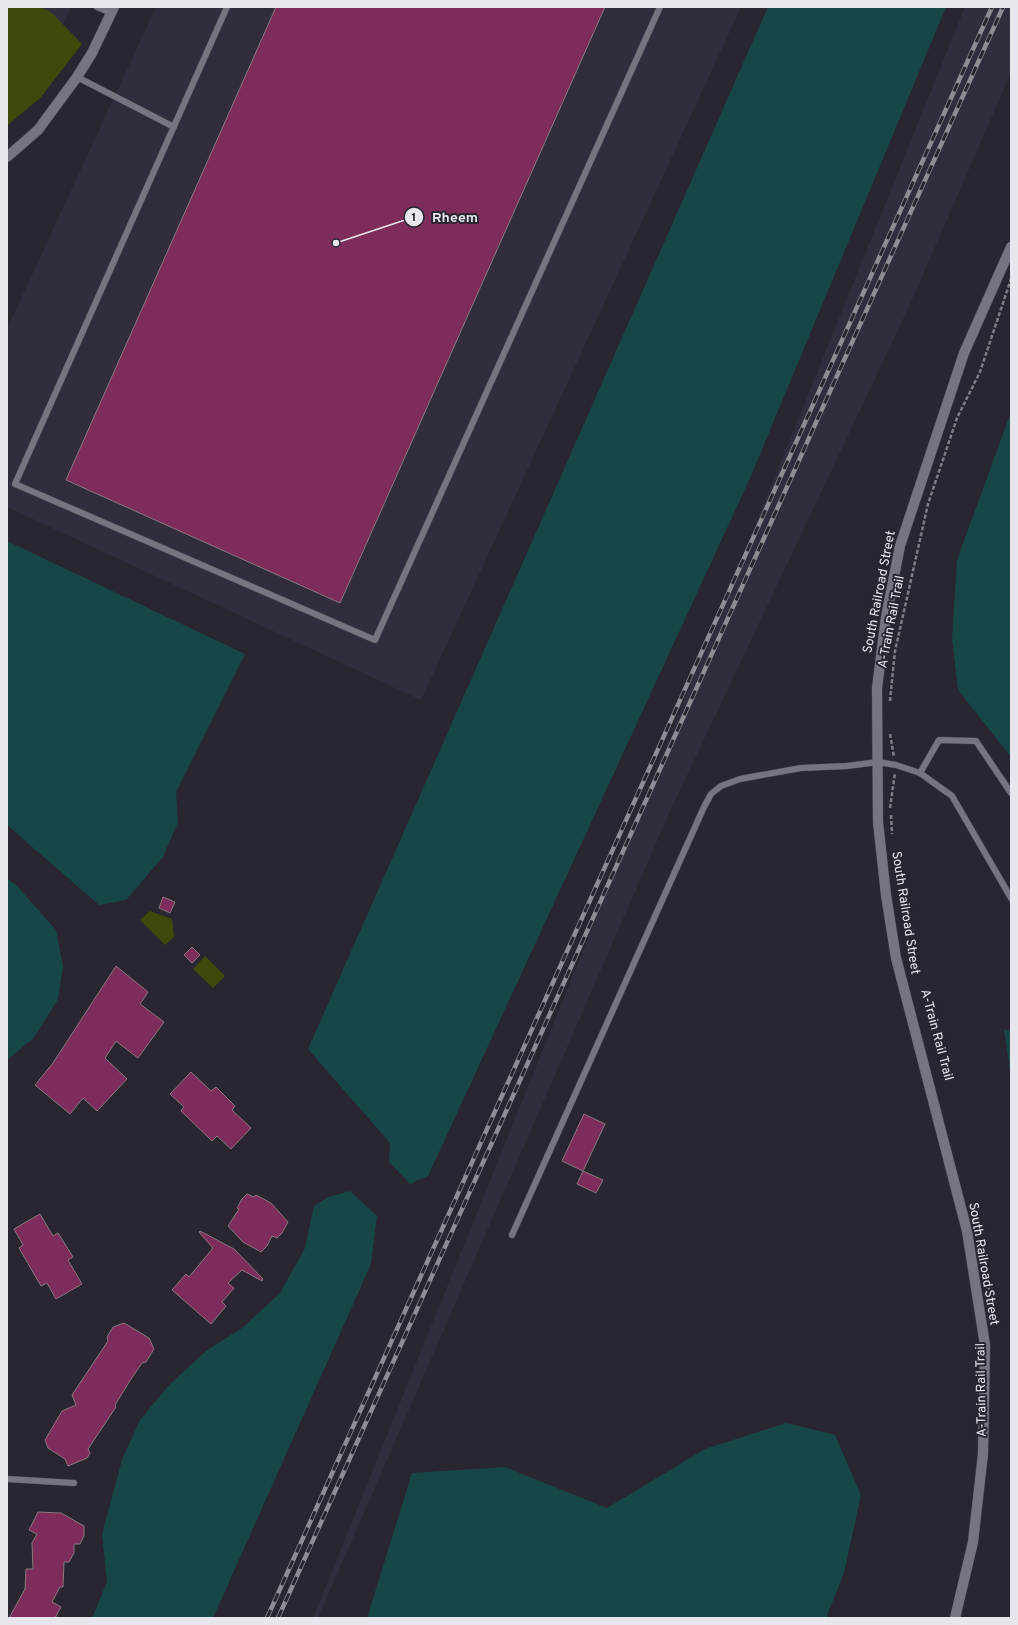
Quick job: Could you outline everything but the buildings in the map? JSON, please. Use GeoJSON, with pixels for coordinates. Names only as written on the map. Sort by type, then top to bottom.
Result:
{"type":"FeatureCollection","features":[{"type":"Feature","properties":{"kind":"street"},"geometry":{"type":"LineString","coordinates":[[7,156],[38,130],[77,77],[92,53],[113,10]]}},
{"type":"Feature","properties":{"kind":"street","name":"South Railroad Street"},"geometry":{"type":"LineString","coordinates":[[955,1618],[974,1534],[983,1454],[985,1345],[967,1231],[896,958],[878,822],[877,688],[886,617],[900,546],[964,353],[1011,247]]}},
{"type":"Feature","properties":{"kind":"lane"},"geometry":{"type":"LineString","coordinates":[[97,7],[113,10]]}},
{"type":"Feature","properties":{"kind":"lane"},"geometry":{"type":"LineString","coordinates":[[228,7],[15,484],[374,640],[660,7]]}},
{"type":"Feature","properties":{"kind":"lane"},"geometry":{"type":"LineString","coordinates":[[77,77],[174,127]]}},
{"type":"Feature","properties":{"kind":"lane"},"geometry":{"type":"LineString","coordinates":[[920,773],[939,740],[976,742],[1011,793]]}},
{"type":"Feature","properties":{"kind":"lane"},"geometry":{"type":"LineString","coordinates":[[512,1235],[546,1155],[711,794],[721,786],[740,779],[801,768],[847,766],[878,762],[896,765],[920,773],[952,796],[1011,898]]}},
{"type":"Feature","properties":{"kind":"lane"},"geometry":{"type":"LineString","coordinates":[[7,1479],[74,1483]]}},
{"type":"Feature","properties":{"kind":"path","name":"A-Train Rail Trail"},"geometry":{"type":"LineString","coordinates":[[889,708],[894,651],[928,504],[957,418],[980,372],[1011,279]]}},
{"type":"Feature","properties":{"kind":"path"},"geometry":{"type":"LineString","coordinates":[[889,730],[896,765],[890,810],[893,839]]}},
{"type":"Feature","properties":{"kind":"path"},"geometry":{"type":"LineString","coordinates":[[987,1279],[989,1294]]}},
{"type":"Feature","properties":{"kind":"shaded area"},"geometry":{"type":"Polygon","coordinates":[[[40,7],[71,7],[63,25],[51,12],[40,7]]]}},
{"type":"Feature","properties":{"kind":"shaded area"},"geometry":{"type":"Polygon","coordinates":[[[156,7],[741,7],[421,700],[7,507],[7,329],[156,7]]]}},
{"type":"Feature","properties":{"kind":"shaded area"},"geometry":{"type":"Polygon","coordinates":[[[768,7],[946,7],[751,476],[428,1176],[410,1184],[389,1162],[390,1143],[308,1049],[768,7]]]}},
{"type":"Feature","properties":{"kind":"shaded area"},"geometry":{"type":"Polygon","coordinates":[[[965,7],[1011,7],[1011,73],[907,311],[671,809],[318,1618],[313,1618],[965,7]]]}},
{"type":"Feature","properties":{"kind":"shaded area"},"geometry":{"type":"Polygon","coordinates":[[[1011,412],[1011,757],[958,690],[952,639],[957,560],[1011,412]]]}},
{"type":"Feature","properties":{"kind":"shaded area"},"geometry":{"type":"Polygon","coordinates":[[[7,541],[245,654],[176,792],[178,822],[163,857],[126,900],[99,905],[7,825],[7,541]]]}},
{"type":"Feature","properties":{"kind":"shaded area"},"geometry":{"type":"Polygon","coordinates":[[[7,878],[17,886],[56,930],[63,966],[58,999],[34,1038],[7,1060],[7,878]]]}},
{"type":"Feature","properties":{"kind":"shaded area"},"geometry":{"type":"Polygon","coordinates":[[[1004,1029],[1011,1032],[1011,1077],[1004,1029]]]}},
{"type":"Feature","properties":{"kind":"shaded area"},"geometry":{"type":"Polygon","coordinates":[[[350,1191],[377,1216],[371,1264],[213,1618],[92,1618],[107,1582],[102,1534],[122,1460],[140,1420],[169,1385],[206,1351],[242,1328],[280,1293],[305,1248],[314,1206],[328,1197],[350,1191]]]}},
{"type":"Feature","properties":{"kind":"shaded area"},"geometry":{"type":"Polygon","coordinates":[[[786,1423],[835,1435],[861,1495],[844,1573],[826,1618],[367,1618],[412,1473],[505,1467],[607,1508],[705,1449],[786,1423]]]}},
{"type":"Feature","properties":{"kind":"green space"},"geometry":{"type":"Polygon","coordinates":[[[7,7],[40,7],[51,12],[82,44],[41,97],[7,126],[7,7]]]}},
{"type":"Feature","properties":{"kind":"green space"},"geometry":{"type":"Polygon","coordinates":[[[150,911],[172,919],[174,937],[165,945],[140,920],[150,911]]]}},
{"type":"Feature","properties":{"kind":"green space"},"geometry":{"type":"Polygon","coordinates":[[[205,956],[225,976],[213,988],[193,969],[205,956]]]}},
{"type":"Feature","properties":{"kind":"railway"},"geometry":{"type":"LineString","coordinates":[[267,1618],[992,7]]}},
{"type":"Feature","properties":{"kind":"railway"},"geometry":{"type":"LineString","coordinates":[[278,1618],[1003,7]]}},
{"type":"Feature","properties":{"kind":"place","name":"Rheem"},"geometry":{"type":"Point","coordinates":[336,243]}}]}
